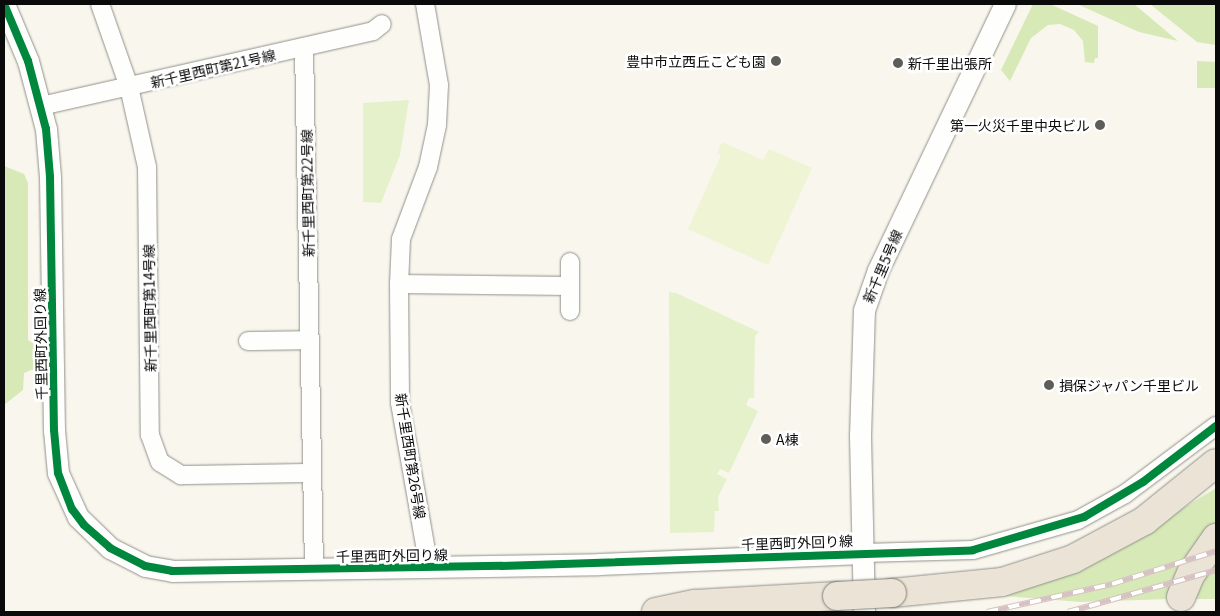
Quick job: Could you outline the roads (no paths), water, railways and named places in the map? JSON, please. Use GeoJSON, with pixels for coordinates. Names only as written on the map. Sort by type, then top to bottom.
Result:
{"type":"FeatureCollection","features":[{"type":"Feature","properties":{"kind":"main road"},"geometry":{"type":"LineString","coordinates":[[1144,521],[1216,463]]}},
{"type":"Feature","properties":{"kind":"main road"},"geometry":{"type":"LineString","coordinates":[[656,612],[695,604],[892,594],[967,587],[1031,575],[1107,544],[1144,521],[1216,482]]}},
{"type":"Feature","properties":{"kind":"main road"},"geometry":{"type":"LineString","coordinates":[[1181,597],[1191,574],[1216,538]]}},
{"type":"Feature","properties":{"kind":"street","name":"千里西町外回り線"},"geometry":{"type":"LineString","coordinates":[[4,4],[20,38],[42,106],[50,177],[55,452],[61,483],[72,509],[103,542],[153,569],[429,567],[974,550],[1078,520],[1125,494],[1216,426]]}},
{"type":"Feature","properties":{"kind":"street","name":"新千里西町第14号線"},"geometry":{"type":"LineString","coordinates":[[100,4],[129,87],[147,167],[150,435],[160,462],[181,476],[312,473]]}},
{"type":"Feature","properties":{"kind":"street","name":"新千里西町第26号線"},"geometry":{"type":"LineString","coordinates":[[425,4],[439,85],[437,125],[428,167],[401,239],[399,284],[400,403],[429,567]]}},
{"type":"Feature","properties":{"kind":"street","name":"新千里5号線"},"geometry":{"type":"LineString","coordinates":[[864,612],[861,391],[862,323],[867,299],[1005,4]]}},
{"type":"Feature","properties":{"kind":"street","name":"新千里西町第21号線"},"geometry":{"type":"LineString","coordinates":[[42,106],[372,31],[382,24]]}},
{"type":"Feature","properties":{"kind":"street","name":"新千里西町第22号線"},"geometry":{"type":"LineString","coordinates":[[304,47],[314,569]]}},
{"type":"Feature","properties":{"kind":"street"},"geometry":{"type":"LineString","coordinates":[[570,262],[570,311]]}},
{"type":"Feature","properties":{"kind":"street"},"geometry":{"type":"LineString","coordinates":[[399,284],[570,286]]}},
{"type":"Feature","properties":{"kind":"street"},"geometry":{"type":"LineString","coordinates":[[248,341],[310,340]]}},
{"type":"Feature","properties":{"kind":"railway"},"geometry":{"type":"LineString","coordinates":[[987,612],[1112,584],[1216,551]]}},
{"type":"Feature","properties":{"kind":"railway"},"geometry":{"type":"LineString","coordinates":[[1068,612],[1216,570]]}},
{"type":"Feature","properties":{"kind":"place","name":"豊中市立西丘こども園"},"geometry":{"type":"Point","coordinates":[776,61]}},
{"type":"Feature","properties":{"kind":"place","name":"新千里出張所"},"geometry":{"type":"Point","coordinates":[898,63]}},
{"type":"Feature","properties":{"kind":"place","name":"第一火災千里中央ビル"},"geometry":{"type":"Point","coordinates":[1100,125]}},
{"type":"Feature","properties":{"kind":"place","name":"損保ジャパン千里ビル"},"geometry":{"type":"Point","coordinates":[1049,385]}},
{"type":"Feature","properties":{"kind":"place","name":"A棟"},"geometry":{"type":"Point","coordinates":[766,439]}}]}
